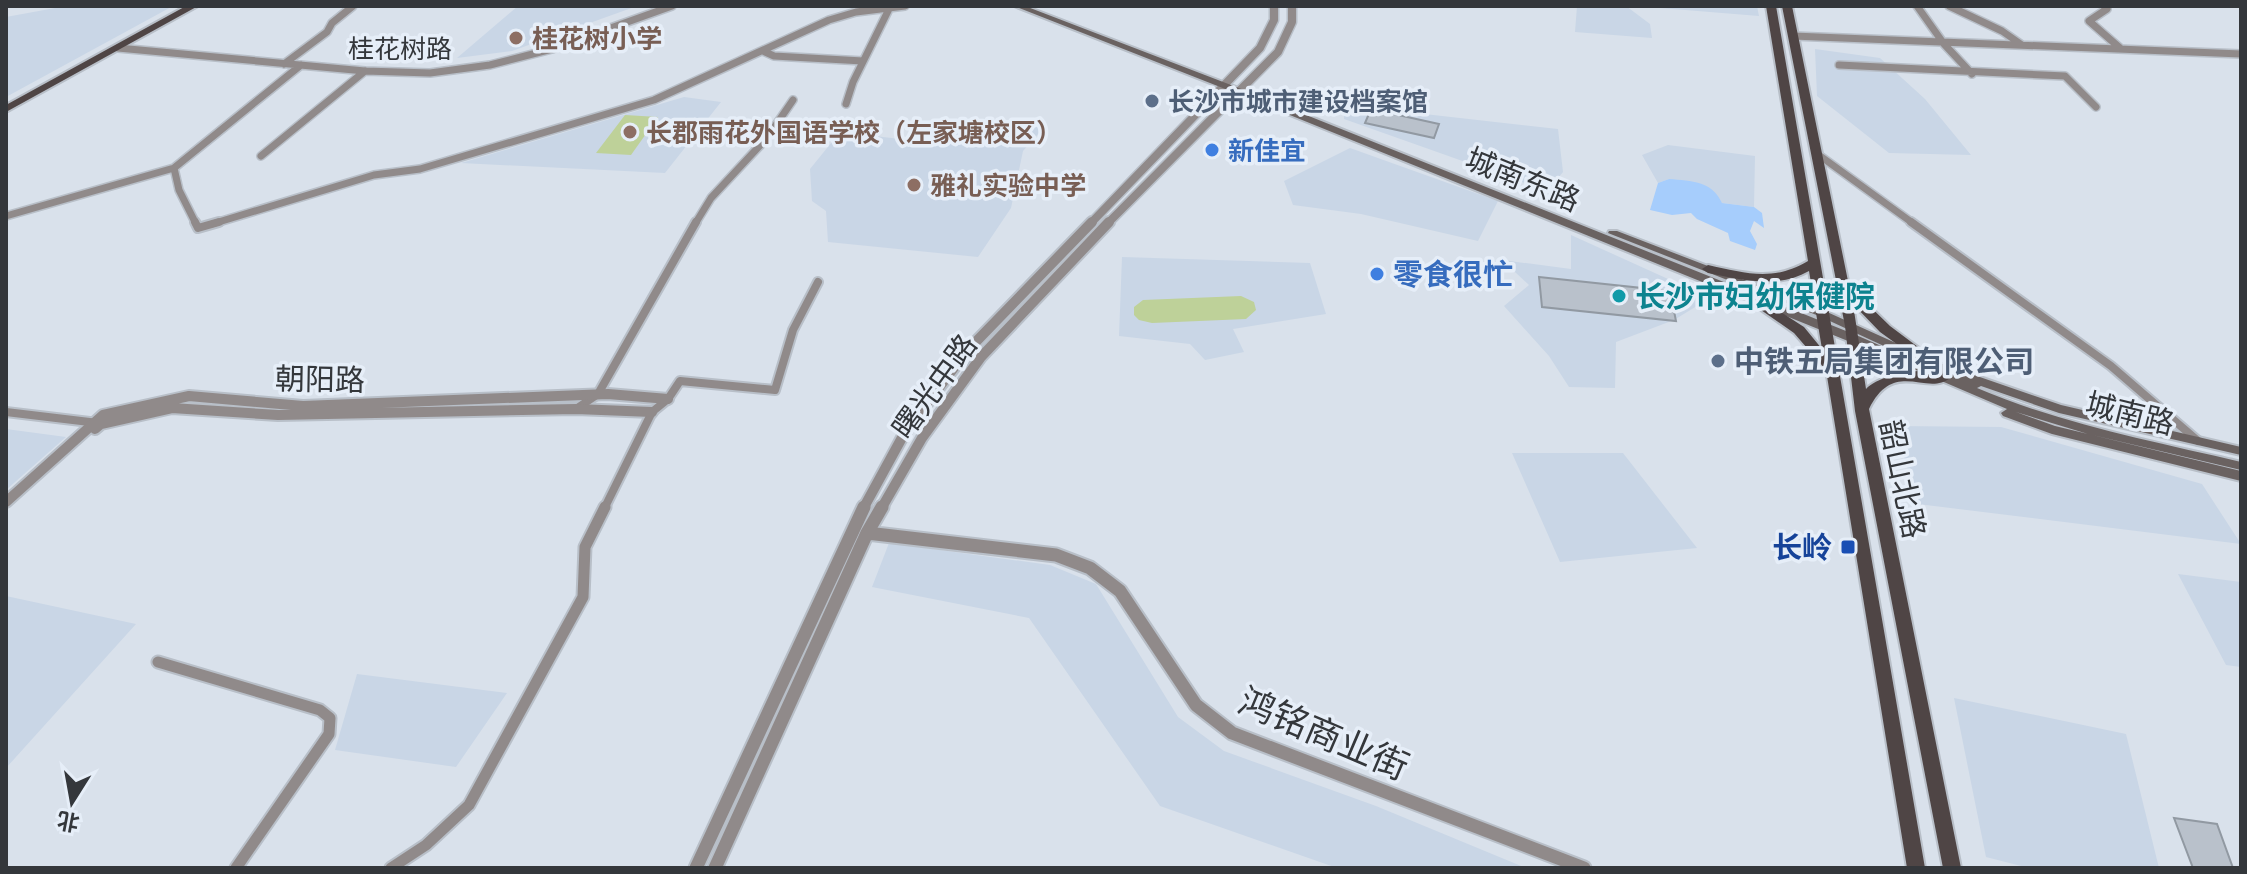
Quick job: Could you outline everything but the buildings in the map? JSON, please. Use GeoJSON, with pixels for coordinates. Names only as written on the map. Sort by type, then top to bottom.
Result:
{"type":"FeatureCollection","features":[{"type":"Feature","properties":{"kind":"main road"},"geometry":{"type":"LineString","coordinates":[[6,107],[183,6]]}},
{"type":"Feature","properties":{"kind":"main road"},"geometry":{"type":"LineString","coordinates":[[6,107],[193,6]]}},
{"type":"Feature","properties":{"kind":"main road","name":"城南东路"},"geometry":{"type":"LineString","coordinates":[[1018,6],[1244,89],[1708,269],[2008,403]]}},
{"type":"Feature","properties":{"kind":"main road","name":"城南东路"},"geometry":{"type":"LineString","coordinates":[[1033,6],[1228,83]]}},
{"type":"Feature","properties":{"kind":"main road","name":"韶山北路"},"geometry":{"type":"LineString","coordinates":[[1771,6],[1916,868]]}},
{"type":"Feature","properties":{"kind":"main road","name":"韶山北路"},"geometry":{"type":"LineString","coordinates":[[1787,6],[1852,332],[1862,411],[1952,868]]}},
{"type":"Feature","properties":{"kind":"main road","name":"城南东路"},"geometry":{"type":"LineString","coordinates":[[1244,89],[1744,294],[1824,320]]}},
{"type":"Feature","properties":{"kind":"main road"},"geometry":{"type":"LineString","coordinates":[[1708,269],[1762,280],[1796,275],[1814,263]]}},
{"type":"Feature","properties":{"kind":"main road"},"geometry":{"type":"LineString","coordinates":[[1843,286],[1885,329],[1989,405],[2052,430],[2241,476]]}},
{"type":"Feature","properties":{"kind":"main road"},"geometry":{"type":"LineString","coordinates":[[1744,294],[1799,330],[1832,370]]}},
{"type":"Feature","properties":{"kind":"main road","name":"城南东路"},"geometry":{"type":"LineString","coordinates":[[1852,332],[1944,374]]}},
{"type":"Feature","properties":{"kind":"main road"},"geometry":{"type":"LineString","coordinates":[[1862,411],[1868,394],[1886,380],[1944,374],[2059,409],[2241,451]]}},
{"type":"Feature","properties":{"kind":"main road","name":"城南路"},"geometry":{"type":"LineString","coordinates":[[2008,403],[2088,430],[2241,464]]}},
{"type":"Feature","properties":{"kind":"street"},"geometry":{"type":"LineString","coordinates":[[284,64],[327,32],[332,23],[353,6]]}},
{"type":"Feature","properties":{"kind":"street","name":"桂花树路"},"geometry":{"type":"LineString","coordinates":[[118,48],[365,71],[430,73],[490,65],[552,49],[672,6]]}},
{"type":"Feature","properties":{"kind":"street"},"geometry":{"type":"LineString","coordinates":[[174,168],[179,190],[198,228],[374,175],[420,169],[654,100],[844,15],[905,6]]}},
{"type":"Feature","properties":{"kind":"street","name":"曙光中路"},"geometry":{"type":"LineString","coordinates":[[696,868],[851,530],[904,434],[965,353],[1260,48],[1274,20],[1274,6]]}},
{"type":"Feature","properties":{"kind":"street","name":"曙光中路"},"geometry":{"type":"LineString","coordinates":[[715,868],[867,533],[922,438],[981,357],[1157,171],[1244,89],[1278,52],[1292,22],[1292,6]]}},
{"type":"Feature","properties":{"kind":"street"},"geometry":{"type":"LineString","coordinates":[[1917,6],[1944,44],[1972,74]]}},
{"type":"Feature","properties":{"kind":"street"},"geometry":{"type":"LineString","coordinates":[[1949,6],[2002,31],[2022,45]]}},
{"type":"Feature","properties":{"kind":"street"},"geometry":{"type":"LineString","coordinates":[[2104,6],[2107,9],[2089,21],[2120,48]]}},
{"type":"Feature","properties":{"kind":"street"},"geometry":{"type":"LineString","coordinates":[[846,104],[890,7]]}},
{"type":"Feature","properties":{"kind":"street"},"geometry":{"type":"LineString","coordinates":[[1793,36],[2241,54]]}},
{"type":"Feature","properties":{"kind":"street"},"geometry":{"type":"LineString","coordinates":[[763,51],[774,56],[863,61]]}},
{"type":"Feature","properties":{"kind":"street"},"geometry":{"type":"LineString","coordinates":[[6,216],[174,168],[301,65]]}},
{"type":"Feature","properties":{"kind":"street"},"geometry":{"type":"LineString","coordinates":[[1839,65],[1972,74],[2065,76],[2096,107]]}},
{"type":"Feature","properties":{"kind":"street"},"geometry":{"type":"LineString","coordinates":[[261,156],[365,71]]}},
{"type":"Feature","properties":{"kind":"street"},"geometry":{"type":"LineString","coordinates":[[576,409],[598,394],[691,228],[719,187],[767,138],[793,100]]}},
{"type":"Feature","properties":{"kind":"street"},"geometry":{"type":"LineString","coordinates":[[1816,153],[2111,366],[2198,441]]}},
{"type":"Feature","properties":{"kind":"street"},"geometry":{"type":"LineString","coordinates":[[391,868],[426,845],[469,805],[583,597],[585,547],[652,412],[668,399],[680,381],[775,390],[793,330],[818,282]]}},
{"type":"Feature","properties":{"kind":"street","name":"朝阳路"},"geometry":{"type":"LineString","coordinates":[[6,510],[103,415],[189,396],[303,406],[598,394],[668,399]]}},
{"type":"Feature","properties":{"kind":"street","name":"朝阳路"},"geometry":{"type":"LineString","coordinates":[[6,502],[97,423],[172,408],[278,415],[376,416],[576,409],[652,412]]}},
{"type":"Feature","properties":{"kind":"street"},"geometry":{"type":"LineString","coordinates":[[6,412],[97,423]]}},
{"type":"Feature","properties":{"kind":"street","name":"鸿铭商业街"},"geometry":{"type":"LineString","coordinates":[[867,533],[1056,555],[1090,568],[1120,591],[1196,705],[1232,733],[1584,868]]}},
{"type":"Feature","properties":{"kind":"street"},"geometry":{"type":"LineString","coordinates":[[158,662],[320,710],[330,718],[329,734],[236,868]]}},
{"type":"Feature","properties":{"kind":"shaded area"},"geometry":{"type":"Polygon","coordinates":[[[66,6],[173,6],[6,97],[6,17],[66,6]]]}},
{"type":"Feature","properties":{"kind":"shaded area","name":"桂花树小学"},"geometry":{"type":"Polygon","coordinates":[[[518,6],[637,6],[512,51],[457,58],[518,6]]]}},
{"type":"Feature","properties":{"kind":"shaded area"},"geometry":{"type":"Polygon","coordinates":[[[1577,6],[1626,6],[1650,24],[1652,38],[1575,32],[1577,6]]]}},
{"type":"Feature","properties":{"kind":"shaded area"},"geometry":{"type":"Polygon","coordinates":[[[1636,6],[1757,6],[1759,16],[1636,6]]]}},
{"type":"Feature","properties":{"kind":"shaded area"},"geometry":{"type":"Polygon","coordinates":[[[1815,49],[1880,58],[1925,99],[1971,155],[1889,153],[1817,96],[1815,49]]]}},
{"type":"Feature","properties":{"kind":"shaded area","name":"长郡雨花外国语学校（左家塘校区）"},"geometry":{"type":"Polygon","coordinates":[[[684,97],[721,102],[665,173],[461,163],[684,97]]]}},
{"type":"Feature","properties":{"kind":"shaded area"},"geometry":{"type":"Polygon","coordinates":[[[1345,105],[1558,129],[1563,172],[1547,191],[1344,119],[1345,105]]]}},
{"type":"Feature","properties":{"kind":"shaded area","name":"雅礼实验中学"},"geometry":{"type":"Polygon","coordinates":[[[951,120],[1046,125],[1023,151],[1011,208],[978,257],[828,242],[826,211],[812,201],[810,169],[840,132],[926,142],[951,120]]]}},
{"type":"Feature","properties":{"kind":"shaded area"},"geometry":{"type":"Polygon","coordinates":[[[1668,145],[1755,156],[1754,207],[1722,203],[1669,179],[1658,183],[1642,155],[1668,145]]]}},
{"type":"Feature","properties":{"kind":"shaded area"},"geometry":{"type":"Polygon","coordinates":[[[1350,148],[1498,201],[1478,241],[1361,214],[1293,205],[1284,181],[1350,148]]]}},
{"type":"Feature","properties":{"kind":"shaded area"},"geometry":{"type":"Polygon","coordinates":[[[1571,235],[1710,298],[1674,320],[1616,342],[1615,388],[1569,387],[1549,356],[1504,306],[1529,285],[1502,260],[1571,269],[1571,235]]]}},
{"type":"Feature","properties":{"kind":"shaded area"},"geometry":{"type":"Polygon","coordinates":[[[1122,257],[1310,263],[1326,314],[1233,329],[1244,352],[1205,360],[1190,344],[1119,336],[1122,257]]]}},
{"type":"Feature","properties":{"kind":"shaded area"},"geometry":{"type":"Polygon","coordinates":[[[1895,426],[2001,427],[2202,484],[2241,544],[1918,504],[1895,426]]]}},
{"type":"Feature","properties":{"kind":"shaded area"},"geometry":{"type":"Polygon","coordinates":[[[6,429],[66,437],[6,490],[6,429]]]}},
{"type":"Feature","properties":{"kind":"shaded area"},"geometry":{"type":"Polygon","coordinates":[[[1512,453],[1623,453],[1697,548],[1560,562],[1512,453]]]}},
{"type":"Feature","properties":{"kind":"shaded area"},"geometry":{"type":"Polygon","coordinates":[[[889,543],[1050,565],[1096,584],[1178,717],[1224,751],[1376,806],[1526,868],[1337,868],[1160,806],[1029,618],[872,587],[889,543]]]}},
{"type":"Feature","properties":{"kind":"shaded area"},"geometry":{"type":"Polygon","coordinates":[[[2178,574],[2241,582],[2241,667],[2226,665],[2178,574]]]}},
{"type":"Feature","properties":{"kind":"shaded area"},"geometry":{"type":"Polygon","coordinates":[[[6,596],[136,624],[6,768],[6,596]]]}},
{"type":"Feature","properties":{"kind":"shaded area"},"geometry":{"type":"Polygon","coordinates":[[[357,674],[507,693],[456,767],[335,750],[357,674]]]}},
{"type":"Feature","properties":{"kind":"shaded area"},"geometry":{"type":"Polygon","coordinates":[[[1954,698],[2126,734],[2159,868],[2029,868],[1986,857],[1954,698]]]}},
{"type":"Feature","properties":{"kind":"green space"},"geometry":{"type":"Polygon","coordinates":[[[625,115],[658,117],[631,155],[596,153],[625,115]]]}},
{"type":"Feature","properties":{"kind":"green space"},"geometry":{"type":"Polygon","coordinates":[[[1241,296],[1254,302],[1256,310],[1246,319],[1152,323],[1139,320],[1134,315],[1134,307],[1143,300],[1241,296]]]}},
{"type":"Feature","properties":{"kind":"water"},"geometry":{"type":"Polygon","coordinates":[[[1669,179],[1707,186],[1722,203],[1754,207],[1762,213],[1764,228],[1754,221],[1750,231],[1757,244],[1755,250],[1730,241],[1728,233],[1697,219],[1691,213],[1672,215],[1650,210],[1658,183],[1669,179]]]}},
{"type":"Feature","properties":{"kind":"place","name":"桂花树小学"},"geometry":{"type":"Point","coordinates":[516,38]}},
{"type":"Feature","properties":{"kind":"place","name":"长沙市城市建设档案馆"},"geometry":{"type":"Point","coordinates":[1152,101]}},
{"type":"Feature","properties":{"kind":"place","name":"长郡雨花外国语学校（左家塘校区）"},"geometry":{"type":"Point","coordinates":[630,132]}},
{"type":"Feature","properties":{"kind":"place","name":"新佳宜"},"geometry":{"type":"Point","coordinates":[1212,150]}},
{"type":"Feature","properties":{"kind":"place","name":"雅礼实验中学"},"geometry":{"type":"Point","coordinates":[914,185]}},
{"type":"Feature","properties":{"kind":"place","name":"零食很忙"},"geometry":{"type":"Point","coordinates":[1377,274]}},
{"type":"Feature","properties":{"kind":"place","name":"长沙市妇幼保健院"},"geometry":{"type":"Point","coordinates":[1619,296]}},
{"type":"Feature","properties":{"kind":"place","name":"中铁五局集团有限公司"},"geometry":{"type":"Point","coordinates":[1718,361]}},
{"type":"Feature","properties":{"kind":"place","name":"长岭"},"geometry":{"type":"Point","coordinates":[1848,547]}}]}
